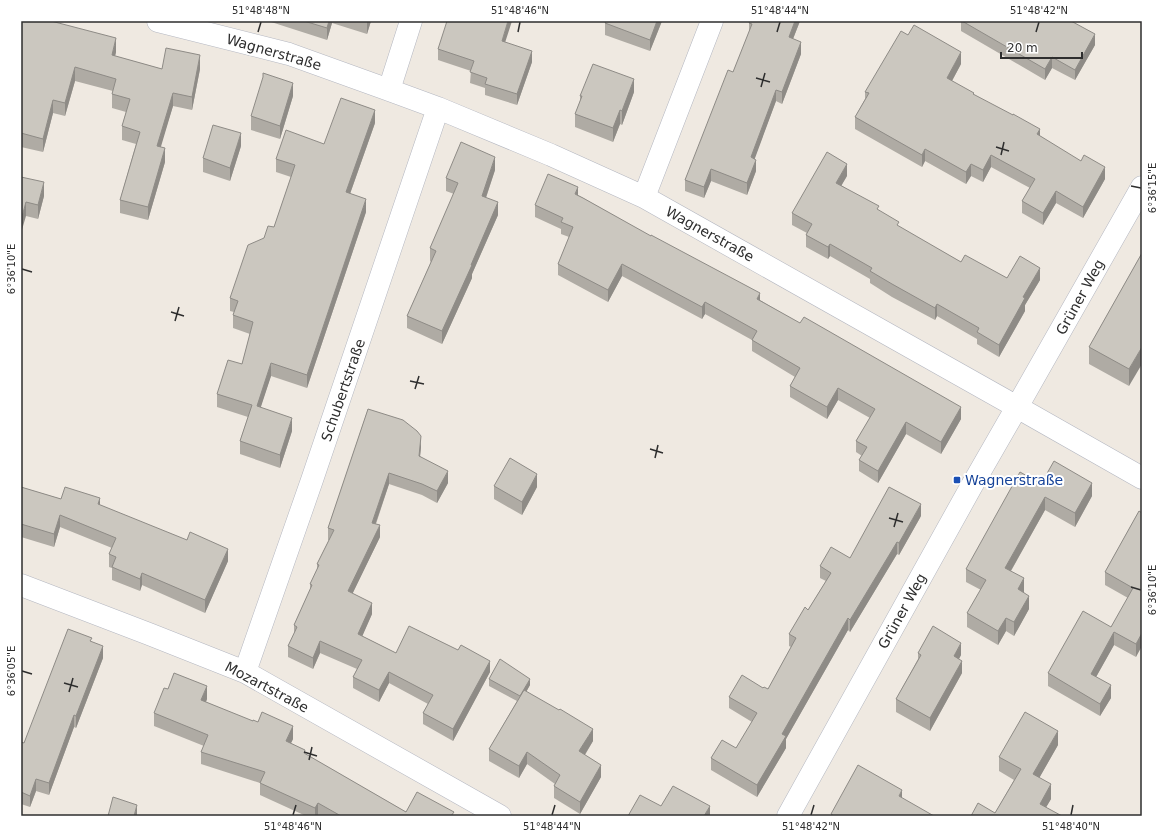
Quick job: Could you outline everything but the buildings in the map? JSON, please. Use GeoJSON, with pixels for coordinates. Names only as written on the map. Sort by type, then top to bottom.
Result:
{"type":"FeatureCollection","features":[{"type":"Feature","properties":{"kind":"street","name":"Wagnerstraße"},"geometry":{"type":"LineString","coordinates":[[158,21],[289,54],[438,108],[551,155],[644,197],[1017,407]]}},
{"type":"Feature","properties":{"kind":"street"},"geometry":{"type":"LineString","coordinates":[[389,90],[411,21]]}},
{"type":"Feature","properties":{"kind":"street"},"geometry":{"type":"LineString","coordinates":[[644,197],[712,21]]}},
{"type":"Feature","properties":{"kind":"street","name":"Schubertstraße"},"geometry":{"type":"LineString","coordinates":[[245,672],[312,480],[438,108]]}},
{"type":"Feature","properties":{"kind":"street","name":"Grüner Weg"},"geometry":{"type":"LineString","coordinates":[[788,816],[970,487],[1142,187]]}},
{"type":"Feature","properties":{"kind":"street"},"geometry":{"type":"LineString","coordinates":[[1017,407],[1142,478]]}},
{"type":"Feature","properties":{"kind":"street","name":"Mozartstraße"},"geometry":{"type":"LineString","coordinates":[[21,585],[245,672],[500,816]]}},
{"type":"Feature","properties":{"kind":"place","name":"Wagnerstraße"},"geometry":{"type":"Point","coordinates":[957,480]}}]}
